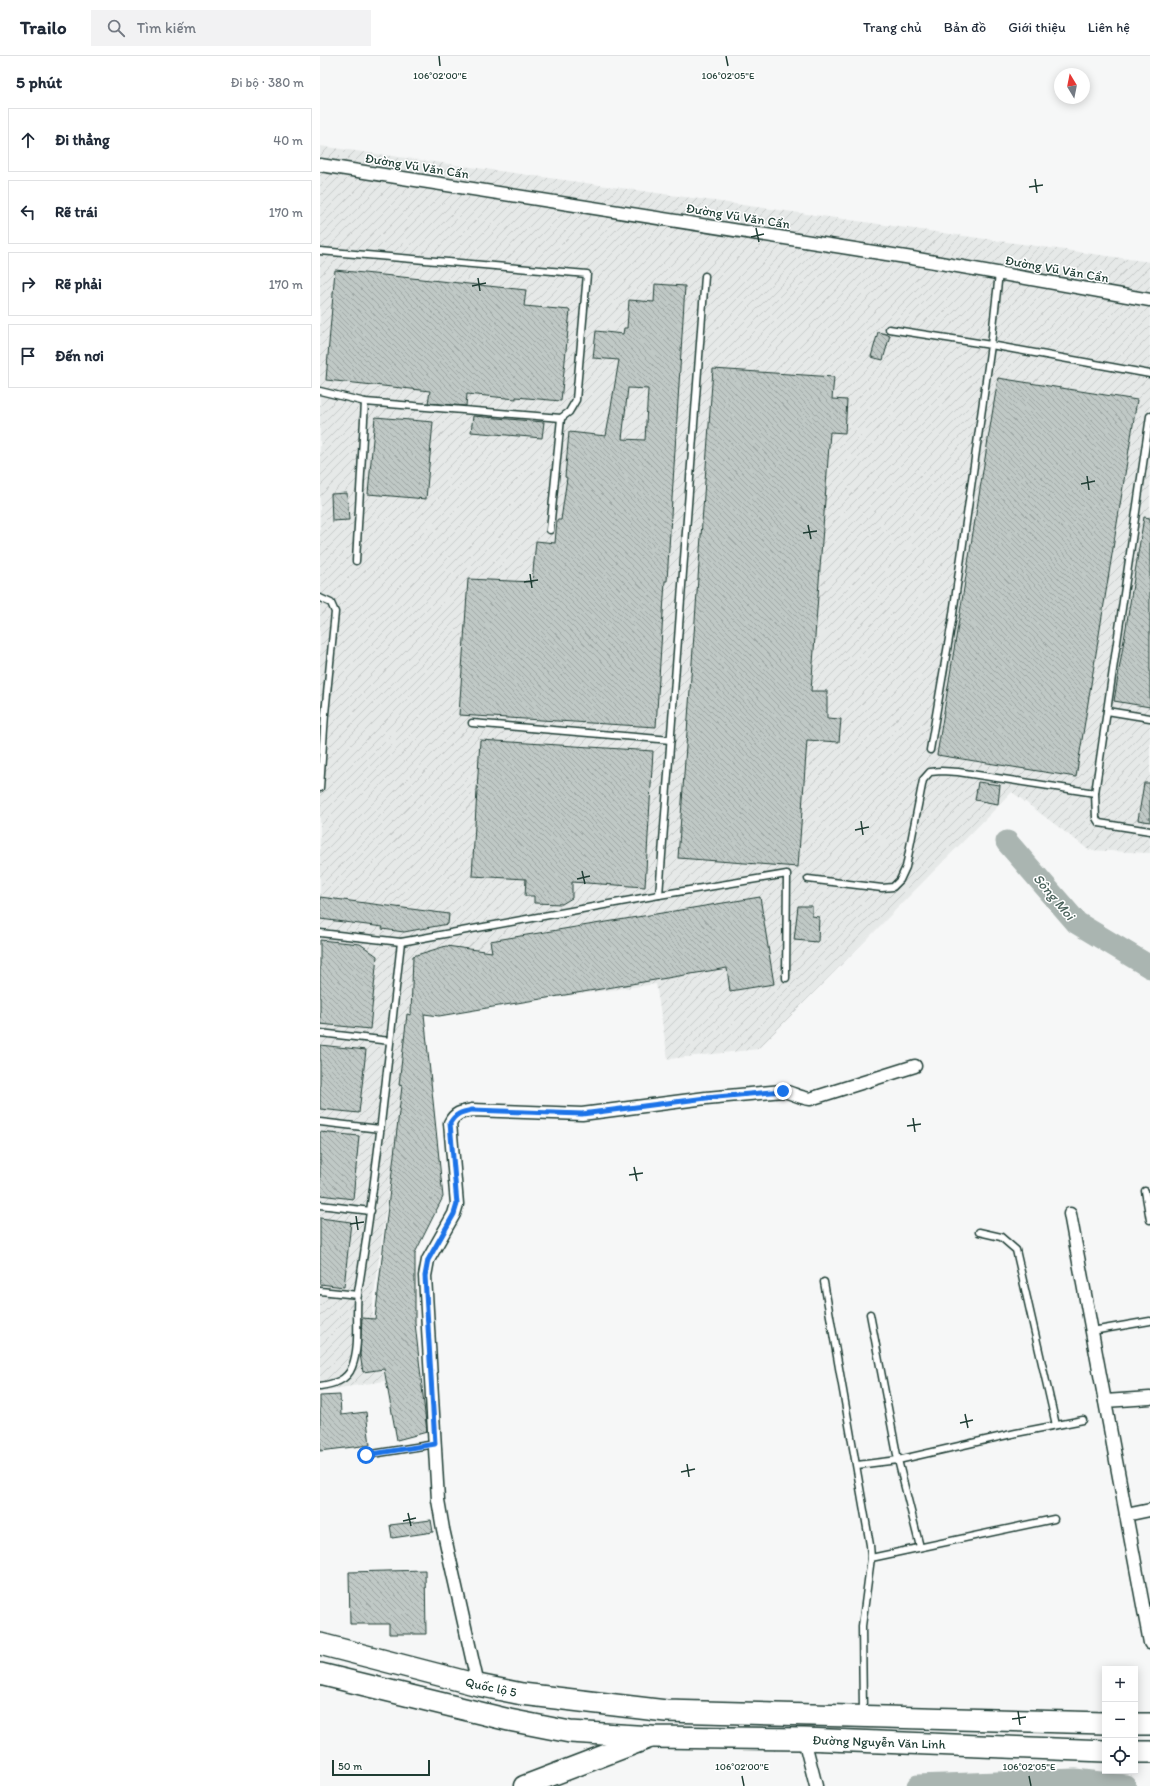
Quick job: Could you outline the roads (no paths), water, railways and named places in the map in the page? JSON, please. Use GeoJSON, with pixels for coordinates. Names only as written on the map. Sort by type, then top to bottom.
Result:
{"type":"FeatureCollection","features":[{"type":"Feature","properties":{"kind":"highway","name":"Quốc lộ 5"},"geometry":{"type":"LineString","coordinates":[[320,1644],[478,1686],[522,1694],[666,1711]]}},
{"type":"Feature","properties":{"kind":"highway","name":"Quốc lộ 5"},"geometry":{"type":"LineString","coordinates":[[320,1674],[509,1720],[563,1730],[652,1738]]}},
{"type":"Feature","properties":{"kind":"highway","name":"Đường Nguyễn Văn Linh"},"geometry":{"type":"LineString","coordinates":[[666,1711],[1102,1723]]}},
{"type":"Feature","properties":{"kind":"highway"},"geometry":{"type":"LineString","coordinates":[[1138,1724],[1150,1724]]}},
{"type":"Feature","properties":{"kind":"highway","name":"Đường Nguyễn Văn Linh"},"geometry":{"type":"LineString","coordinates":[[652,1738],[804,1739],[1102,1751]]}},
{"type":"Feature","properties":{"kind":"highway"},"geometry":{"type":"LineString","coordinates":[[1138,1752],[1150,1752]]}},
{"type":"Feature","properties":{"kind":"main road"},"geometry":{"type":"LineString","coordinates":[[524,1786],[652,1738]]}},
{"type":"Feature","properties":{"kind":"street","name":"Đường Vũ Văn Cẩn"},"geometry":{"type":"LineString","coordinates":[[320,164],[999,273],[1147,301]]}},
{"type":"Feature","properties":{"kind":"street"},"geometry":{"type":"LineString","coordinates":[[478,1686],[443,1529],[438,1500],[425,1276],[428,1260],[454,1214],[457,1204],[450,1123],[454,1117],[460,1112],[472,1110],[582,1114],[706,1098],[783,1091],[801,1098],[810,1099],[914,1066]]}},
{"type":"Feature","properties":{"kind":"street"},"geometry":{"type":"LineString","coordinates":[[1070,1214],[1126,1515],[1144,1578],[1150,1637]]}},
{"type":"Feature","properties":{"kind":"street"},"geometry":{"type":"LineString","coordinates":[[1105,1401],[1150,1398]]}},
{"type":"Feature","properties":{"kind":"street"},"geometry":{"type":"LineString","coordinates":[[1126,1515],[1150,1510]]}},
{"type":"Feature","properties":{"kind":"street"},"geometry":{"type":"LineString","coordinates":[[804,1739],[816,1786]]}},
{"type":"Feature","properties":{"kind":"lane"},"geometry":{"type":"LineString","coordinates":[[320,251],[587,274],[576,400],[569,412],[561,418],[365,402],[320,391]]}},
{"type":"Feature","properties":{"kind":"lane"},"geometry":{"type":"LineString","coordinates":[[930,750],[953,613],[991,345],[999,273]]}},
{"type":"Feature","properties":{"kind":"lane"},"geometry":{"type":"LineString","coordinates":[[659,894],[706,276]]}},
{"type":"Feature","properties":{"kind":"lane"},"geometry":{"type":"LineString","coordinates":[[889,330],[991,345],[1150,374]]}},
{"type":"Feature","properties":{"kind":"lane"},"geometry":{"type":"LineString","coordinates":[[356,561],[365,402]]}},
{"type":"Feature","properties":{"kind":"lane"},"geometry":{"type":"LineString","coordinates":[[1150,416],[1095,793],[1096,818],[1099,823],[1150,831]]}},
{"type":"Feature","properties":{"kind":"lane"},"geometry":{"type":"LineString","coordinates":[[550,530],[561,418]]}},
{"type":"Feature","properties":{"kind":"lane"},"geometry":{"type":"LineString","coordinates":[[320,598],[331,603],[335,612],[322,714],[320,788]]}},
{"type":"Feature","properties":{"kind":"lane"},"geometry":{"type":"LineString","coordinates":[[1107,711],[1150,718]]}},
{"type":"Feature","properties":{"kind":"lane"},"geometry":{"type":"LineString","coordinates":[[472,723],[671,740]]}},
{"type":"Feature","properties":{"kind":"lane"},"geometry":{"type":"LineString","coordinates":[[808,879],[882,888],[893,887],[900,880],[906,868],[923,780],[930,772],[958,772],[1095,793]]}},
{"type":"Feature","properties":{"kind":"lane"},"geometry":{"type":"LineString","coordinates":[[320,933],[401,942],[659,894],[787,874],[786,978]]}},
{"type":"Feature","properties":{"kind":"lane"},"geometry":{"type":"LineString","coordinates":[[320,1386],[340,1382],[352,1369],[355,1354],[358,1295],[371,1211],[401,942]]}},
{"type":"Feature","properties":{"kind":"lane"},"geometry":{"type":"LineString","coordinates":[[320,1033],[390,1041]]}},
{"type":"Feature","properties":{"kind":"lane"},"geometry":{"type":"LineString","coordinates":[[320,1122],[380,1129]]}},
{"type":"Feature","properties":{"kind":"lane"},"geometry":{"type":"LineString","coordinates":[[1144,1191],[1150,1220]]}},
{"type":"Feature","properties":{"kind":"lane"},"geometry":{"type":"LineString","coordinates":[[320,1205],[371,1211]]}},
{"type":"Feature","properties":{"kind":"lane"},"geometry":{"type":"LineString","coordinates":[[979,1232],[1001,1237],[1016,1250],[1056,1425]]}},
{"type":"Feature","properties":{"kind":"lane"},"geometry":{"type":"LineString","coordinates":[[824,1282],[857,1465],[871,1558],[862,1626],[863,1716]]}},
{"type":"Feature","properties":{"kind":"lane"},"geometry":{"type":"LineString","coordinates":[[320,1291],[358,1295]]}},
{"type":"Feature","properties":{"kind":"lane"},"geometry":{"type":"LineString","coordinates":[[870,1314],[898,1460],[920,1548]]}},
{"type":"Feature","properties":{"kind":"lane"},"geometry":{"type":"LineString","coordinates":[[1092,1331],[1150,1321]]}},
{"type":"Feature","properties":{"kind":"lane"},"geometry":{"type":"LineString","coordinates":[[857,1465],[898,1460],[1083,1420]]}},
{"type":"Feature","properties":{"kind":"lane"},"geometry":{"type":"LineString","coordinates":[[366,1455],[435,1444]]}},
{"type":"Feature","properties":{"kind":"lane"},"geometry":{"type":"LineString","coordinates":[[871,1558],[1054,1519]]}},
{"type":"Feature","properties":{"kind":"waterway","name":"Sông Moi"},"geometry":{"type":"LineString","coordinates":[[1007,842],[1077,923],[1150,967]]}},
{"type":"Feature","properties":{"kind":"waterway"},"geometry":{"type":"LineString","coordinates":[[918,1786],[1075,1780],[1125,1786]]}}]}
